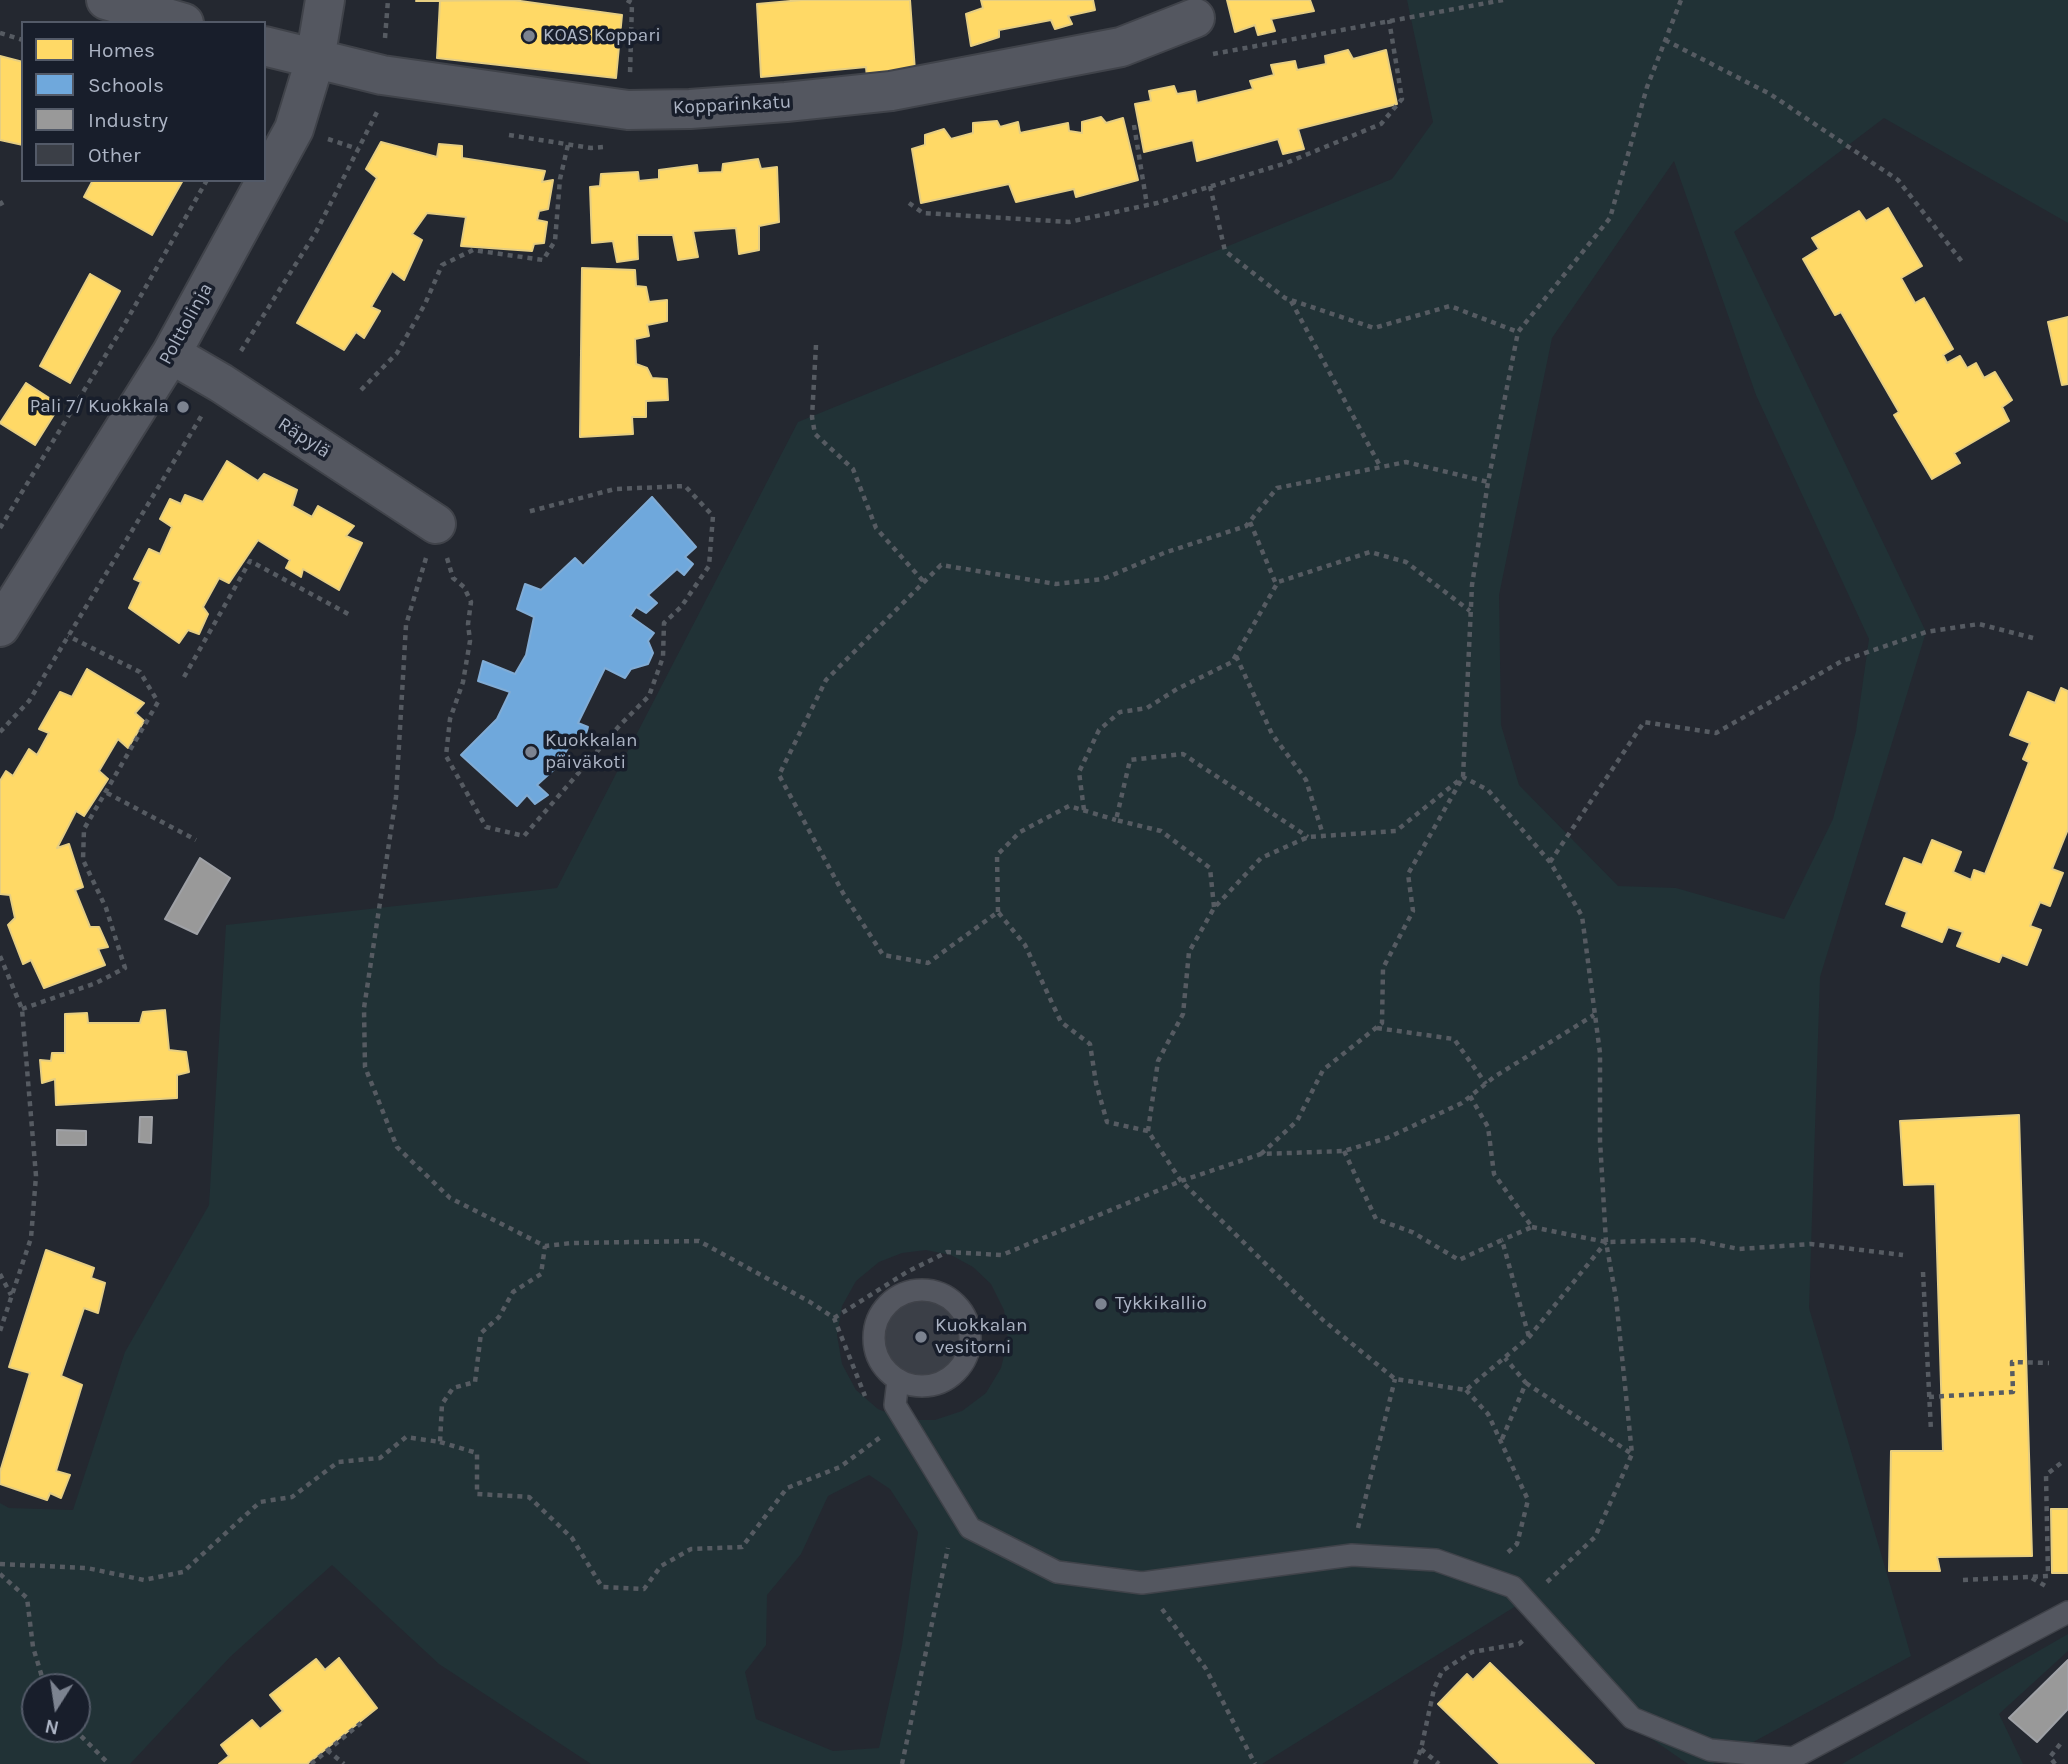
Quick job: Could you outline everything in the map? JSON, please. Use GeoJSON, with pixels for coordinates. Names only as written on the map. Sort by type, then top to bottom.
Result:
{"type":"FeatureCollection","features":[{"type":"Feature","properties":{"kind":"street"},"geometry":{"type":"LineString","coordinates":[[106,0],[177,21]]}},
{"type":"Feature","properties":{"kind":"street","name":"Polttolinja"},"geometry":{"type":"LineString","coordinates":[[266,180],[294,129],[315,60],[326,0]]}},
{"type":"Feature","properties":{"kind":"street","name":"Kopparinkatu"},"geometry":{"type":"LineString","coordinates":[[266,47],[382,75],[628,110],[786,103],[891,91],[1121,47],[1195,18]]}},
{"type":"Feature","properties":{"kind":"street","name":"Polttolinja"},"geometry":{"type":"LineString","coordinates":[[0,627],[170,354],[265,182]]}},
{"type":"Feature","properties":{"kind":"street","name":"Räpylä"},"geometry":{"type":"LineString","coordinates":[[170,354],[221,383],[436,524]]}},
{"type":"Feature","properties":{"kind":"lane"},"geometry":{"type":"LineString","coordinates":[[919,1289],[935,1291],[950,1298],[961,1309],[969,1325],[967,1357],[957,1371],[944,1381],[928,1386],[898,1380],[878,1359],[874,1345],[874,1329],[879,1314],[903,1292],[919,1289]]}},
{"type":"Feature","properties":{"kind":"lane"},"geometry":{"type":"LineString","coordinates":[[898,1380],[895,1405],[897,1431],[957,1506],[970,1528],[1057,1572],[1143,1583],[1352,1555],[1436,1560],[1513,1587],[1632,1718],[1710,1750],[1793,1758],[2068,1612]]}},
{"type":"Feature","properties":{"kind":"path"},"geometry":{"type":"LineString","coordinates":[[0,732],[29,701],[221,383],[316,232],[377,113],[388,0]]}},
{"type":"Feature","properties":{"kind":"path"},"geometry":{"type":"LineString","coordinates":[[627,0],[632,3],[628,110]]}},
{"type":"Feature","properties":{"kind":"path"},"geometry":{"type":"LineString","coordinates":[[1218,52],[1503,0]]}},
{"type":"Feature","properties":{"kind":"path"},"geometry":{"type":"LineString","coordinates":[[1261,1154],[1297,1121],[1323,1070],[1382,1023],[1382,968],[1413,911],[1408,874],[1464,777],[1471,612],[1488,482],[1518,332],[1610,218],[1647,87],[1681,0]]}},
{"type":"Feature","properties":{"kind":"path"},"geometry":{"type":"LineString","coordinates":[[909,203],[923,213],[1069,222],[1147,205],[1286,163],[1381,124],[1402,99],[1389,20]]}},
{"type":"Feature","properties":{"kind":"path"},"geometry":{"type":"LineString","coordinates":[[0,33],[21,39]]}},
{"type":"Feature","properties":{"kind":"path"},"geometry":{"type":"LineString","coordinates":[[1665,40],[1770,94],[1898,180],[1963,263]]}},
{"type":"Feature","properties":{"kind":"path"},"geometry":{"type":"LineString","coordinates":[[1134,125],[1147,205]]}},
{"type":"Feature","properties":{"kind":"path"},"geometry":{"type":"LineString","coordinates":[[361,390],[397,354],[425,304],[442,265],[473,250],[543,260],[555,241],[560,179],[568,145]]}},
{"type":"Feature","properties":{"kind":"path"},"geometry":{"type":"LineString","coordinates":[[0,528],[124,325],[206,182]]}},
{"type":"Feature","properties":{"kind":"path"},"geometry":{"type":"LineString","coordinates":[[1210,186],[1225,251],[1291,300],[1374,328],[1450,306],[1518,332]]}},
{"type":"Feature","properties":{"kind":"path"},"geometry":{"type":"LineString","coordinates":[[0,201],[4,208]]}},
{"type":"Feature","properties":{"kind":"path"},"geometry":{"type":"LineString","coordinates":[[1291,300],[1380,467]]}},
{"type":"Feature","properties":{"kind":"path"},"geometry":{"type":"LineString","coordinates":[[816,345],[812,417],[815,434],[853,469],[876,528],[923,581]]}},
{"type":"Feature","properties":{"kind":"path"},"geometry":{"type":"LineString","coordinates":[[998,912],[928,963],[883,955],[843,893],[779,775],[826,680],[941,565],[1056,584],[1103,579],[1164,552],[1246,526],[1278,488],[1406,462],[1488,482]]}},
{"type":"Feature","properties":{"kind":"path"},"geometry":{"type":"LineString","coordinates":[[436,524],[453,578],[464,587],[471,602],[468,624],[470,641],[463,682],[450,719],[446,756],[486,828],[524,836],[620,724],[649,696],[663,657],[664,623],[681,607],[709,566],[713,516],[685,486],[615,489],[527,512]]}},
{"type":"Feature","properties":{"kind":"path"},"geometry":{"type":"LineString","coordinates":[[1250,522],[1278,582]]}},
{"type":"Feature","properties":{"kind":"path"},"geometry":{"type":"LineString","coordinates":[[0,1564],[88,1568],[144,1580],[183,1572],[260,1502],[292,1497],[338,1462],[380,1458],[406,1437],[440,1442],[477,1453],[477,1494],[529,1497],[572,1538],[602,1587],[644,1589],[661,1566],[691,1549],[742,1548],[787,1488],[840,1467],[897,1431],[869,1406],[834,1318],[699,1241],[572,1243],[545,1246],[450,1198],[397,1147],[365,1067],[364,1008],[397,796],[406,625],[436,524]]}},
{"type":"Feature","properties":{"kind":"path"},"geometry":{"type":"LineString","coordinates":[[1084,810],[1079,772],[1099,730],[1121,712],[1147,708],[1235,658],[1278,582],[1370,552],[1406,562],[1471,612]]}},
{"type":"Feature","properties":{"kind":"path"},"geometry":{"type":"LineString","coordinates":[[184,677],[250,561],[352,616]]}},
{"type":"Feature","properties":{"kind":"path"},"geometry":{"type":"LineString","coordinates":[[1550,862],[1644,722],[1716,733],[1842,661],[1926,632],[1979,624],[2033,638]]}},
{"type":"Feature","properties":{"kind":"path"},"geometry":{"type":"LineString","coordinates":[[22,1009],[96,983],[125,968],[106,908],[83,860],[84,829],[158,702],[140,672],[68,636]]}},
{"type":"Feature","properties":{"kind":"path"},"geometry":{"type":"LineString","coordinates":[[1235,658],[1272,733],[1306,780],[1324,838]]}},
{"type":"Feature","properties":{"kind":"path"},"geometry":{"type":"LineString","coordinates":[[1116,820],[1130,760],[1183,754],[1308,837]]}},
{"type":"Feature","properties":{"kind":"path"},"geometry":{"type":"LineString","coordinates":[[1464,777],[1396,831],[1308,837],[1261,858],[1214,908],[1189,952],[1183,1014],[1158,1061],[1148,1131],[1181,1181],[1323,1320],[1395,1379],[1466,1391],[1488,1414],[1528,1500],[1517,1544],[1481,1576]]}},
{"type":"Feature","properties":{"kind":"path"},"geometry":{"type":"LineString","coordinates":[[1464,777],[1488,790],[1550,862],[1582,916],[1600,1053],[1600,1141],[1606,1242],[1616,1298],[1632,1454],[1595,1537],[1527,1602]]}},
{"type":"Feature","properties":{"kind":"path"},"geometry":{"type":"LineString","coordinates":[[107,793],[196,840]]}},
{"type":"Feature","properties":{"kind":"path"},"geometry":{"type":"LineString","coordinates":[[1148,1131],[1107,1122],[1096,1083],[1090,1044],[1061,1022],[1025,945],[998,912],[997,855],[1020,832],[1069,806],[1161,831],[1210,868],[1214,908]]}},
{"type":"Feature","properties":{"kind":"path"},"geometry":{"type":"LineString","coordinates":[[0,956],[22,1009],[36,1176],[31,1238],[0,1331]]}},
{"type":"Feature","properties":{"kind":"path"},"geometry":{"type":"LineString","coordinates":[[834,1318],[884,1286],[947,1252],[1002,1255],[1181,1181],[1261,1154],[1344,1151],[1421,1124],[1470,1096],[1594,1015]]}},
{"type":"Feature","properties":{"kind":"path"},"geometry":{"type":"LineString","coordinates":[[1376,1028],[1454,1039],[1486,1084]]}},
{"type":"Feature","properties":{"kind":"path"},"geometry":{"type":"LineString","coordinates":[[1470,1096],[1488,1127],[1493,1174],[1532,1227]]}},
{"type":"Feature","properties":{"kind":"path"},"geometry":{"type":"LineString","coordinates":[[1344,1151],[1376,1219],[1412,1232],[1459,1260],[1532,1227],[1606,1242],[1695,1240],[1739,1249],[1811,1244],[1903,1255]]}},
{"type":"Feature","properties":{"kind":"path"},"geometry":{"type":"LineString","coordinates":[[1502,1240],[1529,1337]]}},
{"type":"Feature","properties":{"kind":"path"},"geometry":{"type":"LineString","coordinates":[[1466,1391],[1529,1337],[1606,1242]]}},
{"type":"Feature","properties":{"kind":"path"},"geometry":{"type":"LineString","coordinates":[[440,1442],[442,1404],[453,1388],[475,1382],[481,1333],[499,1317],[513,1292],[541,1274],[545,1246]]}},
{"type":"Feature","properties":{"kind":"path"},"geometry":{"type":"LineString","coordinates":[[1923,1272],[1931,1431]]}},
{"type":"Feature","properties":{"kind":"path"},"geometry":{"type":"LineString","coordinates":[[0,1274],[12,1296]]}},
{"type":"Feature","properties":{"kind":"path"},"geometry":{"type":"LineString","coordinates":[[1505,1358],[1527,1383],[1632,1454]]}},
{"type":"Feature","properties":{"kind":"path"},"geometry":{"type":"LineString","coordinates":[[1929,1397],[2013,1392],[2012,1362],[2049,1363]]}},
{"type":"Feature","properties":{"kind":"path"},"geometry":{"type":"LineString","coordinates":[[1352,1555],[1395,1379]]}},
{"type":"Feature","properties":{"kind":"path"},"geometry":{"type":"LineString","coordinates":[[1502,1440],[1527,1383]]}},
{"type":"Feature","properties":{"kind":"path"},"geometry":{"type":"LineString","coordinates":[[1963,1580],[2048,1576],[2046,1475],[2061,1463]]}},
{"type":"Feature","properties":{"kind":"path"},"geometry":{"type":"LineString","coordinates":[[902,1764],[957,1506]]}},
{"type":"Feature","properties":{"kind":"path"},"geometry":{"type":"LineString","coordinates":[[0,1574],[27,1598],[33,1647],[41,1673]]}},
{"type":"Feature","properties":{"kind":"path"},"geometry":{"type":"LineString","coordinates":[[1143,1583],[1206,1670],[1255,1764]]}},
{"type":"Feature","properties":{"kind":"path"},"geometry":{"type":"LineString","coordinates":[[1415,1764],[1421,1749],[1434,1689],[1442,1671],[1472,1652],[1519,1644],[1545,1623]]}},
{"type":"Feature","properties":{"kind":"path"},"geometry":{"type":"LineString","coordinates":[[310,1764],[361,1723]]}},
{"type":"Feature","properties":{"kind":"path"},"geometry":{"type":"LineString","coordinates":[[88,1743],[109,1764]]}},
{"type":"Feature","properties":{"kind":"path"},"geometry":{"type":"LineString","coordinates":[[2055,1764],[2050,1756],[2061,1743]]}},
{"type":"Feature","properties":{"kind":"path"},"geometry":{"type":"LineString","coordinates":[[1421,1749],[1438,1764]]}},
{"type":"Feature","properties":{"kind":"path"},"geometry":{"type":"LineString","coordinates":[[327,1750],[344,1764]]}},
{"type":"Feature","properties":{"kind":"shaded area"},"geometry":{"type":"Polygon","coordinates":[[[1407,0],[2068,0],[2068,223],[1884,118],[1734,232],[1926,632],[1820,977],[1809,1308],[1911,1656],[1713,1764],[1688,1764],[1613,1712],[1516,1606],[1262,1764],[591,1764],[439,1664],[332,1565],[230,1657],[130,1764],[0,1764],[0,1503],[9,1508],[73,1510],[125,1352],[209,1205],[226,925],[557,888],[798,422],[1392,179],[1433,122],[1407,0]],[[1674,161],[1552,338],[1499,595],[1501,725],[1519,785],[1618,886],[1676,888],[1784,919],[1833,819],[1856,731],[1869,639],[1756,395],[1674,161]],[[926,1250],[902,1253],[879,1262],[856,1281],[842,1306],[837,1335],[842,1364],[856,1390],[878,1409],[905,1420],[935,1420],[962,1411],[986,1393],[1001,1368],[1008,1340],[1004,1310],[991,1284],[973,1267],[951,1255],[926,1250]],[[869,1475],[828,1496],[801,1554],[767,1595],[766,1645],[745,1672],[756,1719],[833,1751],[879,1748],[902,1645],[918,1532],[890,1489],[869,1475]]]}},
{"type":"Feature","properties":{"kind":"shaded area"},"geometry":{"type":"Polygon","coordinates":[[[2068,1634],[2068,1651],[1999,1714],[2023,1764],[1842,1764],[2068,1634]]]}},
{"type":"Feature","properties":{"kind":"building: Homes","name":"KOAS Koppari"},"geometry":{"type":"Polygon","coordinates":[[[513,0],[622,15],[616,78],[437,58],[440,1],[416,1],[513,0]]]}},
{"type":"Feature","properties":{"kind":"building: Homes"},"geometry":{"type":"Polygon","coordinates":[[[802,0],[910,0],[915,71],[867,78],[866,67],[761,77],[757,4],[802,0]]]}},
{"type":"Feature","properties":{"kind":"building: Homes"},"geometry":{"type":"Polygon","coordinates":[[[981,0],[1093,0],[1095,10],[1068,16],[1072,24],[1055,29],[1051,20],[999,30],[999,37],[971,46],[966,14],[983,8],[981,0]]]}},
{"type":"Feature","properties":{"kind":"building: Homes"},"geometry":{"type":"Polygon","coordinates":[[[1227,0],[1310,0],[1314,11],[1271,19],[1275,31],[1258,35],[1255,25],[1235,32],[1227,0]]]}},
{"type":"Feature","properties":{"kind":"building: Homes"},"geometry":{"type":"Polygon","coordinates":[[[1348,50],[1353,59],[1386,50],[1397,104],[1298,129],[1304,149],[1283,154],[1278,139],[1197,161],[1193,140],[1144,152],[1135,104],[1151,101],[1149,91],[1174,86],[1177,94],[1195,91],[1197,103],[1253,89],[1250,81],[1274,75],[1271,65],[1295,61],[1297,70],[1326,64],[1325,56],[1348,50]]]}},
{"type":"Feature","properties":{"kind":"building: Homes"},"geometry":{"type":"Polygon","coordinates":[[[0,56],[21,61],[21,145],[0,140],[0,56]]]}},
{"type":"Feature","properties":{"kind":"building: Homes"},"geometry":{"type":"Polygon","coordinates":[[[1101,117],[1106,123],[1123,118],[1138,180],[1076,197],[1074,189],[1016,202],[1009,184],[921,203],[912,149],[925,145],[925,135],[944,129],[951,139],[973,133],[973,123],[997,121],[1000,127],[1018,122],[1020,133],[1068,123],[1069,131],[1082,133],[1082,122],[1101,117]]]}},
{"type":"Feature","properties":{"kind":"building: Homes"},"geometry":{"type":"Polygon","coordinates":[[[381,142],[437,157],[439,144],[462,146],[462,158],[545,171],[542,182],[553,180],[548,209],[539,211],[537,220],[547,222],[544,243],[534,244],[532,251],[461,246],[466,217],[427,213],[412,234],[422,240],[404,280],[392,271],[371,307],[380,311],[364,338],[356,332],[344,350],[297,323],[377,178],[366,169],[381,142]]]}},
{"type":"Feature","properties":{"kind":"building: Homes"},"geometry":{"type":"Polygon","coordinates":[[[758,159],[761,169],[777,167],[779,222],[759,226],[759,250],[739,254],[736,228],[693,231],[698,257],[678,260],[673,235],[637,235],[638,259],[617,262],[613,241],[592,243],[590,187],[600,186],[601,174],[638,172],[639,181],[659,179],[659,170],[697,165],[698,173],[722,172],[723,164],[758,159]]]}},
{"type":"Feature","properties":{"kind":"building: Homes"},"geometry":{"type":"Polygon","coordinates":[[[92,182],[182,182],[152,235],[84,197],[92,182]]]}},
{"type":"Feature","properties":{"kind":"building: Homes"},"geometry":{"type":"Polygon","coordinates":[[[1888,208],[1922,266],[1901,278],[1915,303],[1924,298],[1953,349],[1943,355],[1947,363],[1960,356],[1967,368],[1976,363],[1984,378],[1995,372],[2012,400],[2002,407],[2009,421],[1954,453],[1960,463],[1932,479],[1894,415],[1899,412],[1841,312],[1835,315],[1803,259],[1819,249],[1812,238],[1859,211],[1866,221],[1888,208]]]}},
{"type":"Feature","properties":{"kind":"building: Homes"},"geometry":{"type":"Polygon","coordinates":[[[582,268],[635,270],[636,286],[646,287],[649,302],[667,300],[667,321],[647,325],[649,336],[635,339],[636,364],[647,368],[652,378],[667,379],[668,400],[646,401],[646,417],[632,417],[633,434],[580,437],[582,268]]]}},
{"type":"Feature","properties":{"kind":"building: Homes"},"geometry":{"type":"Polygon","coordinates":[[[90,274],[120,291],[70,383],[40,366],[90,274]]]}},
{"type":"Feature","properties":{"kind":"building: Homes"},"geometry":{"type":"Polygon","coordinates":[[[2068,317],[2068,384],[2062,385],[2048,322],[2068,317]]]}},
{"type":"Feature","properties":{"kind":"building: Homes"},"geometry":{"type":"Polygon","coordinates":[[[26,383],[60,405],[35,445],[0,423],[26,383]]]}},
{"type":"Feature","properties":{"kind":"building: Homes"},"geometry":{"type":"Polygon","coordinates":[[[227,461],[258,481],[264,474],[297,490],[292,506],[312,517],[318,506],[354,526],[346,536],[362,543],[339,590],[303,569],[301,577],[286,568],[290,560],[258,540],[229,583],[219,578],[203,607],[208,614],[199,634],[188,630],[179,643],[129,608],[141,582],[134,579],[149,549],[160,554],[172,527],[160,519],[170,499],[181,504],[185,495],[203,502],[227,461]]]}},
{"type":"Feature","properties":{"kind":"building: Homes"},"geometry":{"type":"Polygon","coordinates":[[[87,669],[144,703],[135,713],[144,721],[128,748],[118,739],[99,771],[108,779],[84,816],[76,811],[57,848],[69,844],[83,887],[75,890],[90,927],[99,927],[108,947],[98,949],[105,965],[44,988],[31,960],[23,964],[8,925],[15,918],[10,895],[0,894],[0,781],[6,771],[13,776],[29,749],[37,755],[49,733],[39,729],[60,692],[72,697],[87,669]]]}},
{"type":"Feature","properties":{"kind":"building: Homes"},"geometry":{"type":"Polygon","coordinates":[[[2061,688],[2068,691],[2068,829],[2052,869],[2063,873],[2050,906],[2040,902],[2030,926],[2041,930],[2027,965],[2002,955],[1999,962],[1957,946],[1963,932],[1948,927],[1942,942],[1902,926],[1907,912],[1886,904],[1904,858],[1922,865],[1932,840],[1961,852],[1953,872],[1971,880],[1974,870],[1985,874],[2029,762],[2023,759],[2030,743],[2010,735],[2028,692],[2055,703],[2061,688]]]}},
{"type":"Feature","properties":{"kind":"building: Homes"},"geometry":{"type":"Polygon","coordinates":[[[165,1010],[169,1050],[186,1052],[189,1072],[177,1075],[177,1098],[56,1105],[55,1079],[42,1083],[40,1060],[51,1061],[52,1053],[65,1053],[65,1014],[87,1013],[88,1023],[140,1023],[143,1012],[165,1010]]]}},
{"type":"Feature","properties":{"kind":"building: Homes"},"geometry":{"type":"Polygon","coordinates":[[[2019,1115],[2032,1556],[1937,1557],[1940,1571],[1889,1571],[1891,1451],[1943,1451],[1935,1184],[1904,1185],[1900,1121],[2019,1115]]]}},
{"type":"Feature","properties":{"kind":"building: Homes"},"geometry":{"type":"Polygon","coordinates":[[[46,1250],[94,1268],[91,1278],[105,1283],[98,1313],[84,1308],[61,1376],[82,1385],[56,1471],[70,1475],[61,1498],[50,1493],[47,1500],[0,1484],[0,1472],[30,1373],[9,1367],[46,1250]]]}},
{"type":"Feature","properties":{"kind":"building: Homes"},"geometry":{"type":"Polygon","coordinates":[[[2051,1509],[2068,1509],[2068,1573],[2052,1573],[2051,1509]]]}},
{"type":"Feature","properties":{"kind":"building: Homes"},"geometry":{"type":"Polygon","coordinates":[[[339,1658],[377,1708],[307,1764],[219,1764],[229,1756],[221,1745],[252,1720],[260,1729],[283,1711],[270,1695],[316,1659],[325,1670],[339,1658]]]}},
{"type":"Feature","properties":{"kind":"building: Homes"},"geometry":{"type":"Polygon","coordinates":[[[1490,1663],[1594,1764],[1500,1764],[1438,1704],[1467,1674],[1473,1680],[1490,1663]]]}},
{"type":"Feature","properties":{"kind":"building: Schools"},"geometry":{"type":"Polygon","coordinates":[[[652,497],[696,547],[685,557],[693,564],[684,575],[677,569],[648,595],[657,603],[646,613],[636,607],[630,616],[654,633],[648,641],[653,653],[648,664],[631,669],[625,678],[605,668],[578,723],[588,727],[583,744],[574,736],[559,765],[537,785],[548,795],[535,804],[527,795],[517,806],[461,755],[497,719],[510,692],[478,681],[483,661],[515,674],[526,655],[534,617],[517,609],[525,584],[541,590],[575,558],[583,566],[652,497]]]}},
{"type":"Feature","properties":{"kind":"building: Industry"},"geometry":{"type":"Polygon","coordinates":[[[200,858],[230,878],[197,934],[165,919],[200,858]]]}},
{"type":"Feature","properties":{"kind":"building: Industry"},"geometry":{"type":"Polygon","coordinates":[[[140,1117],[152,1117],[151,1143],[139,1142],[140,1117]]]}},
{"type":"Feature","properties":{"kind":"building: Industry"},"geometry":{"type":"Polygon","coordinates":[[[57,1130],[86,1131],[86,1145],[57,1145],[57,1130]]]}},
{"type":"Feature","properties":{"kind":"building: Industry"},"geometry":{"type":"Polygon","coordinates":[[[2068,1660],[2068,1709],[2037,1742],[2009,1718],[2068,1660]]]}},
{"type":"Feature","properties":{"kind":"building: Other","name":"Kuokkalan vesitorni"},"geometry":{"type":"Polygon","coordinates":[[[921,1297],[936,1300],[949,1309],[958,1322],[961,1337],[958,1352],[949,1365],[936,1374],[921,1377],[906,1374],[893,1365],[884,1352],[881,1337],[884,1322],[893,1309],[906,1300],[921,1297]]]}},
{"type":"Feature","properties":{"kind":"place","name":"KOAS Koppari"},"geometry":{"type":"Point","coordinates":[529,36]}},
{"type":"Feature","properties":{"kind":"place","name":"Pali 7/ Kuokkala"},"geometry":{"type":"Point","coordinates":[183,407]}},
{"type":"Feature","properties":{"kind":"place","name":"Kuokkalan päiväkoti"},"geometry":{"type":"Point","coordinates":[531,752]}},
{"type":"Feature","properties":{"kind":"place","name":"Tykkikallio"},"geometry":{"type":"Point","coordinates":[1101,1304]}},
{"type":"Feature","properties":{"kind":"place","name":"Kuokkalan vesitorni"},"geometry":{"type":"Point","coordinates":[921,1337]}}]}
